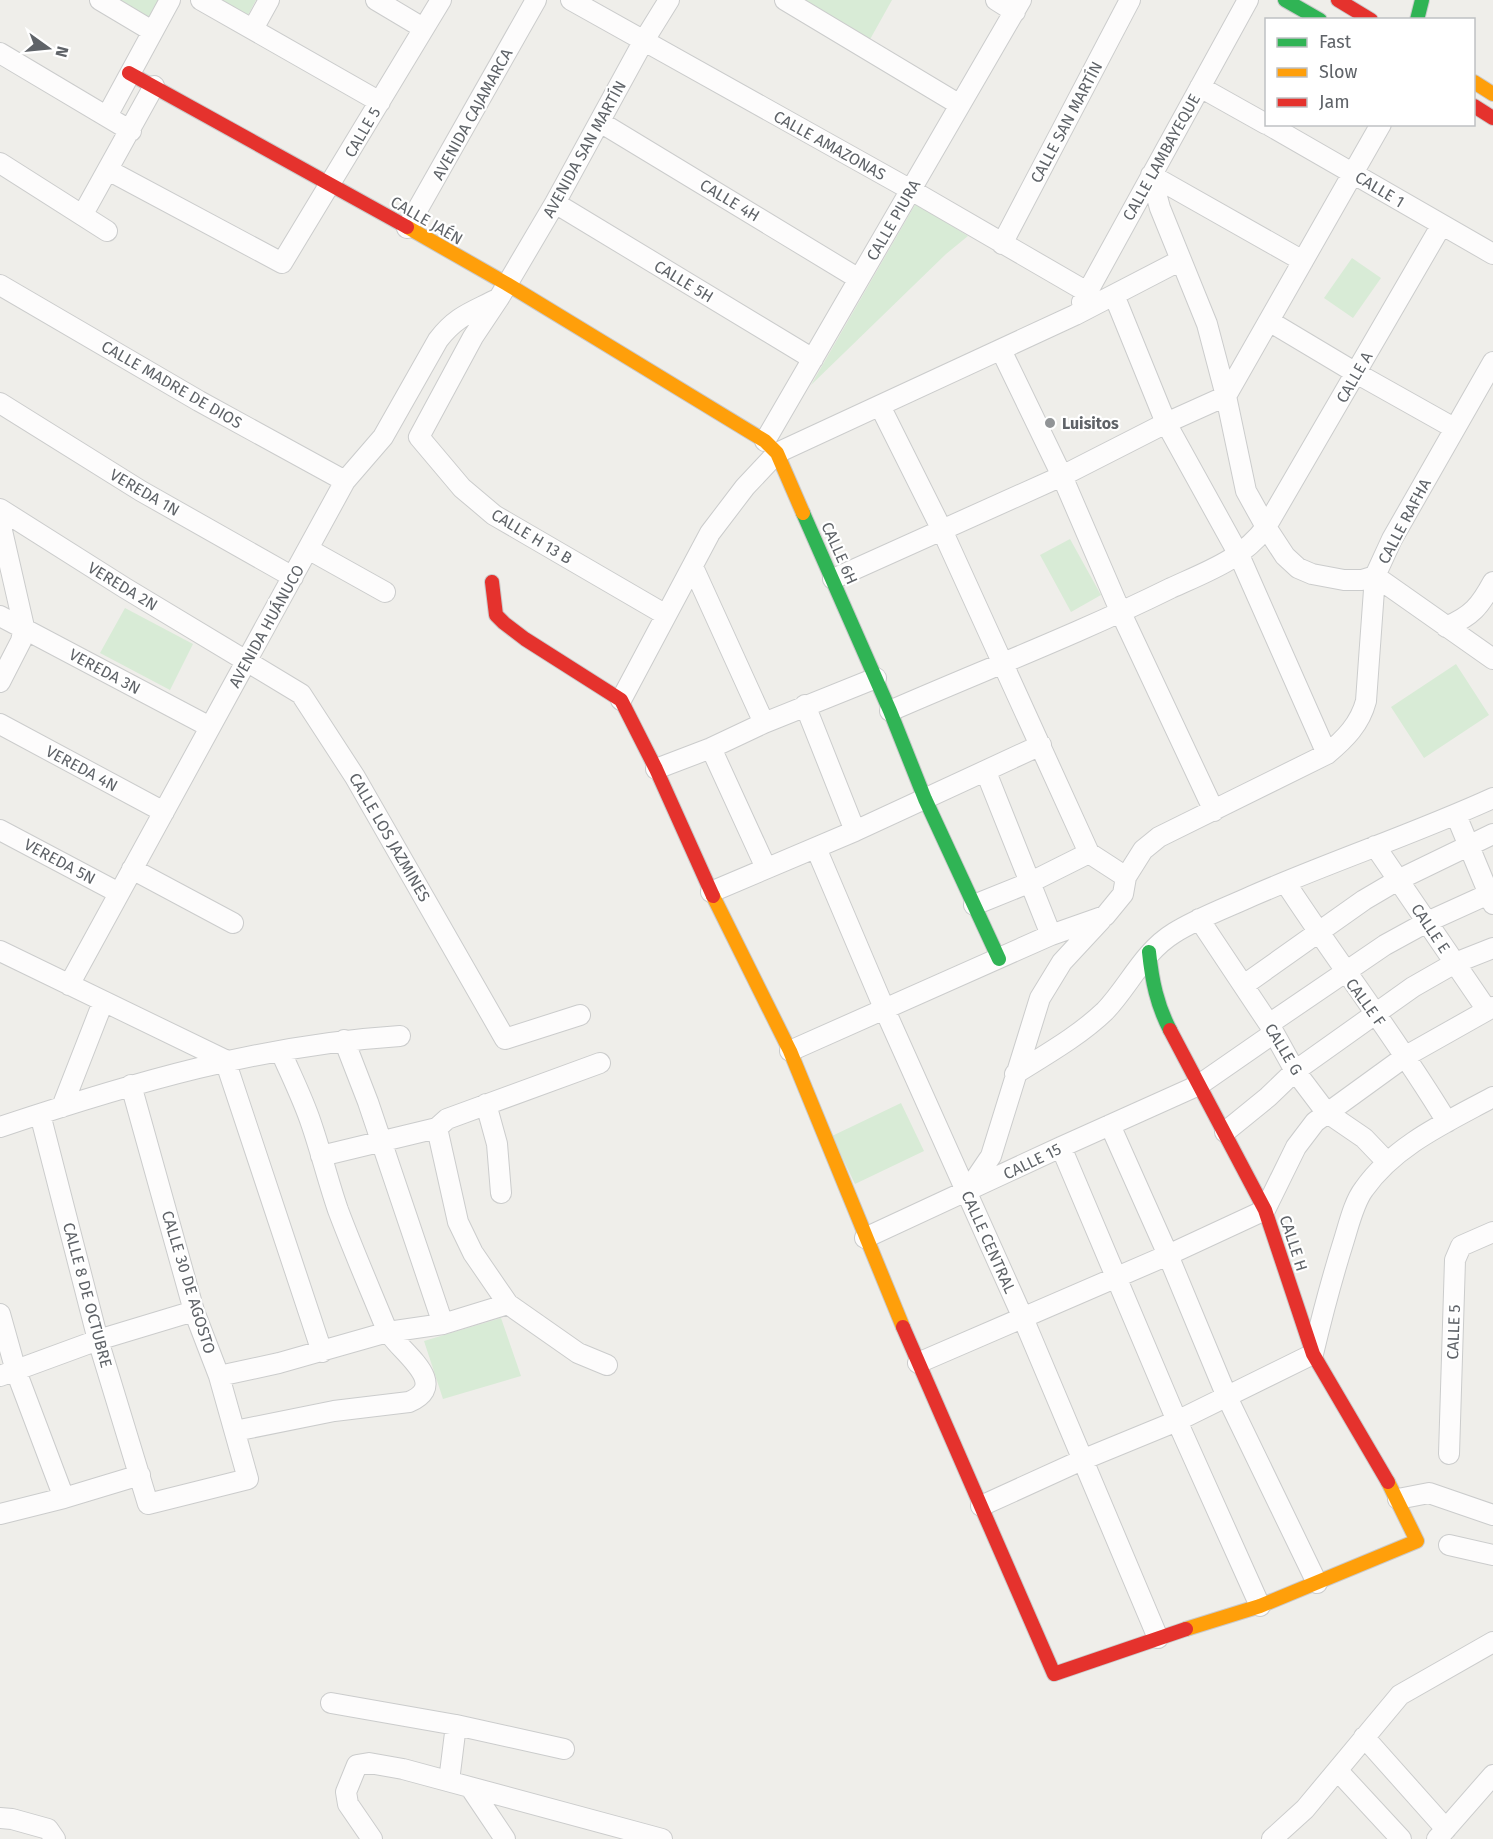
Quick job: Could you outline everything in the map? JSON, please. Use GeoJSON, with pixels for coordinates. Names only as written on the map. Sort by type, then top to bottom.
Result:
{"type":"FeatureCollection","features":[{"type":"Feature","properties":{"kind":"street"},"geometry":{"type":"LineString","coordinates":[[100,0],[152,31]]}},
{"type":"Feature","properties":{"kind":"street"},"geometry":{"type":"LineString","coordinates":[[107,116],[170,0]]}},
{"type":"Feature","properties":{"kind":"street"},"geometry":{"type":"LineString","coordinates":[[201,0],[380,102]]}},
{"type":"Feature","properties":{"kind":"street"},"geometry":{"type":"LineString","coordinates":[[253,29],[269,0]]}},
{"type":"Feature","properties":{"kind":"street"},"geometry":{"type":"LineString","coordinates":[[376,0],[423,28]]}},
{"type":"Feature","properties":{"kind":"street","name":"CALLE 5"},"geometry":{"type":"LineString","coordinates":[[108,170],[282,263],[332,184],[441,0]]}},
{"type":"Feature","properties":{"kind":"street","name":"AVENIDA CAJAMARCA"},"geometry":{"type":"LineString","coordinates":[[407,228],[536,0]]}},
{"type":"Feature","properties":{"kind":"street","name":"CALLE AMAZONAS"},"geometry":{"type":"LineString","coordinates":[[571,0],[911,190],[1087,292]]}},
{"type":"Feature","properties":{"kind":"street","name":"AVENIDA SAN MARTÍN"},"geometry":{"type":"LineString","coordinates":[[420,433],[473,337],[555,203],[669,0]]}},
{"type":"Feature","properties":{"kind":"street"},"geometry":{"type":"LineString","coordinates":[[785,0],[960,105]]}},
{"type":"Feature","properties":{"kind":"street"},"geometry":{"type":"LineString","coordinates":[[996,0],[1018,6]]}},
{"type":"Feature","properties":{"kind":"street","name":"CALLE SAN MARTÍN"},"geometry":{"type":"LineString","coordinates":[[1002,244],[1130,0]]}},
{"type":"Feature","properties":{"kind":"street","name":"CALLE LAMBAYEQUE"},"geometry":{"type":"LineString","coordinates":[[1075,315],[1248,0]]}},
{"type":"Feature","properties":{"kind":"street"},"geometry":{"type":"LineString","coordinates":[[1285,0],[1316,18]]}},
{"type":"Feature","properties":{"kind":"street"},"geometry":{"type":"LineString","coordinates":[[1338,0],[1368,18]]}},
{"type":"Feature","properties":{"kind":"street"},"geometry":{"type":"LineString","coordinates":[[1418,18],[1422,0]]}},
{"type":"Feature","properties":{"kind":"street","name":"CALLE PIURA"},"geometry":{"type":"LineString","coordinates":[[771,447],[813,359],[1018,6]]}},
{"type":"Feature","properties":{"kind":"street"},"geometry":{"type":"LineString","coordinates":[[0,53],[131,131]]}},
{"type":"Feature","properties":{"kind":"street","name":"CALLE JAÉN"},"geometry":{"type":"LineString","coordinates":[[129,73],[332,184],[407,228],[503,291]]}},
{"type":"Feature","properties":{"kind":"street"},"geometry":{"type":"LineString","coordinates":[[1475,83],[1493,94]]}},
{"type":"Feature","properties":{"kind":"street"},"geometry":{"type":"LineString","coordinates":[[83,214],[154,86]]}},
{"type":"Feature","properties":{"kind":"street","name":"CALLE 1"},"geometry":{"type":"LineString","coordinates":[[1200,87],[1265,123]]}},
{"type":"Feature","properties":{"kind":"street"},"geometry":{"type":"LineString","coordinates":[[1475,107],[1493,118]]}},
{"type":"Feature","properties":{"kind":"street","name":"CALLE 4H"},"geometry":{"type":"LineString","coordinates":[[600,122],[859,279]]}},
{"type":"Feature","properties":{"kind":"street","name":"CALLE 1"},"geometry":{"type":"LineString","coordinates":[[1271,126],[1493,254]]}},
{"type":"Feature","properties":{"kind":"street"},"geometry":{"type":"LineString","coordinates":[[833,579],[1062,476],[1166,423],[1226,396],[1380,126]]}},
{"type":"Feature","properties":{"kind":"street"},"geometry":{"type":"LineString","coordinates":[[0,163],[107,231]]}},
{"type":"Feature","properties":{"kind":"street"},"geometry":{"type":"LineString","coordinates":[[1151,175],[1160,208],[1207,324],[1226,396],[1246,491],[1285,556],[1298,568],[1312,574],[1344,580],[1362,580],[1375,576],[1493,659]]}},
{"type":"Feature","properties":{"kind":"street"},"geometry":{"type":"LineString","coordinates":[[1151,175],[1303,261]]}},
{"type":"Feature","properties":{"kind":"street","name":"CALLE 5H"},"geometry":{"type":"LineString","coordinates":[[555,203],[813,359]]}},
{"type":"Feature","properties":{"kind":"street","name":"CALLE A"},"geometry":{"type":"LineString","coordinates":[[890,711],[1121,613],[1239,555],[1258,538],[1266,527],[1441,226]]}},
{"type":"Feature","properties":{"kind":"street"},"geometry":{"type":"LineString","coordinates":[[621,700],[710,533],[745,487],[771,447],[880,406],[1075,315],[1181,260]]}},
{"type":"Feature","properties":{"kind":"street","name":"CALLE MADRE DE DIOS"},"geometry":{"type":"LineString","coordinates":[[0,285],[199,401],[345,481]]}},
{"type":"Feature","properties":{"kind":"street"},"geometry":{"type":"LineString","coordinates":[[503,291],[771,447]]}},
{"type":"Feature","properties":{"kind":"street","name":"AVENIDA HUÁNUCO"},"geometry":{"type":"LineString","coordinates":[[69,985],[345,481],[382,437],[438,340],[448,327],[503,291]]}},
{"type":"Feature","properties":{"kind":"street"},"geometry":{"type":"LineString","coordinates":[[1114,295],[1166,423],[1239,555],[1327,754]]}},
{"type":"Feature","properties":{"kind":"street"},"geometry":{"type":"LineString","coordinates":[[1269,321],[1356,374],[1454,428]]}},
{"type":"Feature","properties":{"kind":"street"},"geometry":{"type":"LineString","coordinates":[[1001,350],[1062,476],[1121,613],[1214,811]]}},
{"type":"Feature","properties":{"kind":"street","name":"CALLE RAFHA"},"geometry":{"type":"LineString","coordinates":[[966,1192],[991,1156],[1040,998],[1062,962],[1124,894],[1126,878],[1143,850],[1159,837],[1327,754],[1350,733],[1363,713],[1366,701],[1375,576],[1392,539],[1493,362]]}},
{"type":"Feature","properties":{"kind":"street","name":"VEREDA 1N"},"geometry":{"type":"LineString","coordinates":[[0,403],[141,491],[293,577]]}},
{"type":"Feature","properties":{"kind":"street"},"geometry":{"type":"LineString","coordinates":[[880,406],[942,530],[1089,853],[1126,878]]}},
{"type":"Feature","properties":{"kind":"street","name":"CALLE H 13 B"},"geometry":{"type":"LineString","coordinates":[[420,433],[420,440],[462,488],[494,515],[666,615]]}},
{"type":"Feature","properties":{"kind":"street","name":"CALLE 6H"},"geometry":{"type":"LineString","coordinates":[[771,447],[833,579],[925,799],[999,959]]}},
{"type":"Feature","properties":{"kind":"street","name":"VEREDA 2N"},"geometry":{"type":"LineString","coordinates":[[0,509],[125,588],[247,660]]}},
{"type":"Feature","properties":{"kind":"street"},"geometry":{"type":"LineString","coordinates":[[0,522],[24,627],[21,640],[0,682]]}},
{"type":"Feature","properties":{"kind":"street"},"geometry":{"type":"LineString","coordinates":[[308,549],[385,592]]}},
{"type":"Feature","properties":{"kind":"street"},"geometry":{"type":"LineString","coordinates":[[693,567],[764,723]]}},
{"type":"Feature","properties":{"kind":"street"},"geometry":{"type":"LineString","coordinates":[[492,582],[496,615],[504,623],[525,639],[621,700],[656,769],[711,892],[790,1051],[865,1238],[1054,1674],[1260,1606],[1317,1583],[1227,1397],[1168,1255],[1110,1125]]}},
{"type":"Feature","properties":{"kind":"street"},"geometry":{"type":"LineString","coordinates":[[1446,627],[1470,615],[1481,603],[1493,582]]}},
{"type":"Feature","properties":{"kind":"street","name":"VEREDA 3N"},"geometry":{"type":"LineString","coordinates":[[0,616],[210,727]]}},
{"type":"Feature","properties":{"kind":"street","name":"CALLE LOS JAZMINES"},"geometry":{"type":"LineString","coordinates":[[247,660],[301,694],[355,777],[505,1039],[580,1015]]}},
{"type":"Feature","properties":{"kind":"street"},"geometry":{"type":"LineString","coordinates":[[656,769],[711,748],[805,705],[876,678]]}},
{"type":"Feature","properties":{"kind":"street"},"geometry":{"type":"LineString","coordinates":[[805,705],[855,831]]}},
{"type":"Feature","properties":{"kind":"street","name":"VEREDA 4N"},"geometry":{"type":"LineString","coordinates":[[0,724],[164,812]]}},
{"type":"Feature","properties":{"kind":"street"},"geometry":{"type":"LineString","coordinates":[[711,892],[855,831],[1041,745]]}},
{"type":"Feature","properties":{"kind":"street"},"geometry":{"type":"LineString","coordinates":[[711,748],[766,868]]}},
{"type":"Feature","properties":{"kind":"street"},"geometry":{"type":"LineString","coordinates":[[986,772],[1051,935]]}},
{"type":"Feature","properties":{"kind":"street"},"geometry":{"type":"LineString","coordinates":[[1015,1074],[1093,1022],[1124,990],[1149,952],[1171,934],[1199,919],[1285,882],[1456,815],[1493,798]]}},
{"type":"Feature","properties":{"kind":"street"},"geometry":{"type":"LineString","coordinates":[[1456,815],[1492,897]]}},
{"type":"Feature","properties":{"kind":"street","name":"VEREDA 5N"},"geometry":{"type":"LineString","coordinates":[[0,830],[119,893]]}},
{"type":"Feature","properties":{"kind":"street"},"geometry":{"type":"LineString","coordinates":[[1244,985],[1364,900],[1398,880],[1493,834]]}},
{"type":"Feature","properties":{"kind":"street","name":"CALLE E"},"geometry":{"type":"LineString","coordinates":[[1375,846],[1455,963],[1490,1008]]}},
{"type":"Feature","properties":{"kind":"street","name":"CALLE CENTRAL"},"geometry":{"type":"LineString","coordinates":[[816,848],[884,1008],[1023,1318],[1158,1638]]}},
{"type":"Feature","properties":{"kind":"street"},"geometry":{"type":"LineString","coordinates":[[974,905],[1031,882],[1089,853]]}},
{"type":"Feature","properties":{"kind":"street"},"geometry":{"type":"LineString","coordinates":[[132,869],[233,922]]}},
{"type":"Feature","properties":{"kind":"street","name":"CALLE F"},"geometry":{"type":"LineString","coordinates":[[1285,882],[1345,973],[1406,1056],[1447,1122]]}},
{"type":"Feature","properties":{"kind":"street","name":"CALLE 15"},"geometry":{"type":"LineString","coordinates":[[865,1238],[1199,1085],[1385,945],[1427,922],[1492,897]]}},
{"type":"Feature","properties":{"kind":"street"},"geometry":{"type":"LineString","coordinates":[[790,1051],[1051,935],[1105,916]]}},
{"type":"Feature","properties":{"kind":"street","name":"CALLE G"},"geometry":{"type":"LineString","coordinates":[[1199,919],[1272,1029],[1295,1071],[1326,1113],[1364,1138],[1387,1162]]}},
{"type":"Feature","properties":{"kind":"street"},"geometry":{"type":"LineString","coordinates":[[1226,1132],[1295,1071],[1375,1013],[1413,987],[1455,963],[1493,948]]}},
{"type":"Feature","properties":{"kind":"street"},"geometry":{"type":"LineString","coordinates":[[0,951],[225,1060],[322,1352]]}},
{"type":"Feature","properties":{"kind":"street","name":"CALLE H"},"geometry":{"type":"LineString","coordinates":[[1149,952],[1153,987],[1161,1013],[1226,1132],[1265,1210],[1313,1354],[1398,1499],[1417,1541],[1317,1583]]}},
{"type":"Feature","properties":{"kind":"street"},"geometry":{"type":"LineString","coordinates":[[62,1107],[103,1002]]}},
{"type":"Feature","properties":{"kind":"street"},"geometry":{"type":"LineString","coordinates":[[918,1363],[1168,1255],[1265,1210],[1296,1147],[1315,1122],[1406,1056],[1490,1008]]}},
{"type":"Feature","properties":{"kind":"street"},"geometry":{"type":"LineString","coordinates":[[0,1127],[132,1085],[225,1060],[344,1040],[400,1036]]}},
{"type":"Feature","properties":{"kind":"street"},"geometry":{"type":"LineString","coordinates":[[344,1040],[382,1142],[443,1324]]}},
{"type":"Feature","properties":{"kind":"street"},"geometry":{"type":"LineString","coordinates":[[235,1431],[334,1411],[409,1402],[419,1398],[424,1388],[424,1377],[413,1358],[388,1332],[338,1209],[310,1121],[281,1052]]}},
{"type":"Feature","properties":{"kind":"street"},"geometry":{"type":"LineString","coordinates":[[321,1156],[437,1128],[447,1119],[600,1063]]}},
{"type":"Feature","properties":{"kind":"street","name":"CALLE 30 DE AGOSTO"},"geometry":{"type":"LineString","coordinates":[[132,1085],[194,1311],[219,1376],[248,1479]]}},
{"type":"Feature","properties":{"kind":"street"},"geometry":{"type":"LineString","coordinates":[[981,1506],[1082,1460],[1177,1421],[1313,1354],[1348,1224],[1362,1190],[1387,1162],[1416,1140],[1493,1097]]}},
{"type":"Feature","properties":{"kind":"street"},"geometry":{"type":"LineString","coordinates":[[486,1104],[497,1144],[501,1193]]}},
{"type":"Feature","properties":{"kind":"street","name":"CALLE 8 DE OCTUBRE"},"geometry":{"type":"LineString","coordinates":[[40,1114],[98,1340],[148,1504],[248,1479]]}},
{"type":"Feature","properties":{"kind":"street"},"geometry":{"type":"LineString","coordinates":[[437,1128],[458,1222],[473,1253],[508,1304],[578,1353],[608,1365]]}},
{"type":"Feature","properties":{"kind":"street"},"geometry":{"type":"LineString","coordinates":[[1061,1147],[1177,1421],[1260,1606]]}},
{"type":"Feature","properties":{"kind":"street","name":"CALLE 5"},"geometry":{"type":"LineString","coordinates":[[1449,1454],[1455,1260],[1461,1246],[1493,1232]]}},
{"type":"Feature","properties":{"kind":"street"},"geometry":{"type":"LineString","coordinates":[[219,1376],[322,1352],[388,1332],[443,1324],[508,1304]]}},
{"type":"Feature","properties":{"kind":"street"},"geometry":{"type":"LineString","coordinates":[[8,1374],[98,1340],[194,1311]]}},
{"type":"Feature","properties":{"kind":"street"},"geometry":{"type":"LineString","coordinates":[[0,1314],[8,1374],[64,1498]]}},
{"type":"Feature","properties":{"kind":"street"},"geometry":{"type":"LineString","coordinates":[[0,1514],[140,1475]]}},
{"type":"Feature","properties":{"kind":"street"},"geometry":{"type":"LineString","coordinates":[[1398,1499],[1429,1493],[1493,1515]]}},
{"type":"Feature","properties":{"kind":"street"},"geometry":{"type":"LineString","coordinates":[[1449,1545],[1493,1555]]}},
{"type":"Feature","properties":{"kind":"street"},"geometry":{"type":"LineString","coordinates":[[1272,1839],[1305,1809],[1401,1695],[1489,1650]]}},
{"type":"Feature","properties":{"kind":"street"},"geometry":{"type":"LineString","coordinates":[[331,1703],[456,1725],[564,1749]]}},
{"type":"Feature","properties":{"kind":"street"},"geometry":{"type":"LineString","coordinates":[[449,1781],[456,1725]]}},
{"type":"Feature","properties":{"kind":"street"},"geometry":{"type":"LineString","coordinates":[[1364,1737],[1442,1834],[1490,1783]]}},
{"type":"Feature","properties":{"kind":"street"},"geometry":{"type":"LineString","coordinates":[[372,1839],[348,1804],[346,1792],[357,1765],[369,1763],[403,1768],[662,1839]]}},
{"type":"Feature","properties":{"kind":"street"},"geometry":{"type":"LineString","coordinates":[[1338,1771],[1394,1836]]}},
{"type":"Feature","properties":{"kind":"street"},"geometry":{"type":"LineString","coordinates":[[470,1787],[505,1839]]}},
{"type":"Feature","properties":{"kind":"street"},"geometry":{"type":"LineString","coordinates":[[0,1818],[12,1819],[48,1830],[55,1839]]}},
{"type":"Feature","properties":{"kind":"green space"},"geometry":{"type":"Polygon","coordinates":[[[111,0],[166,0],[150,23],[111,0]]]}},
{"type":"Feature","properties":{"kind":"green space"},"geometry":{"type":"Polygon","coordinates":[[[215,0],[256,0],[247,17],[215,0]]]}},
{"type":"Feature","properties":{"kind":"green space"},"geometry":{"type":"Polygon","coordinates":[[[804,0],[892,0],[868,43],[802,3],[804,0]]]}},
{"type":"Feature","properties":{"kind":"green space"},"geometry":{"type":"Polygon","coordinates":[[[916,203],[968,236],[946,254],[811,385],[916,203]]]}},
{"type":"Feature","properties":{"kind":"green space"},"geometry":{"type":"Polygon","coordinates":[[[1352,258],[1381,278],[1353,318],[1324,298],[1352,258]]]}},
{"type":"Feature","properties":{"kind":"green space"},"geometry":{"type":"Polygon","coordinates":[[[1070,539],[1101,595],[1071,612],[1040,555],[1070,539]]]}},
{"type":"Feature","properties":{"kind":"green space"},"geometry":{"type":"Polygon","coordinates":[[[125,608],[193,644],[170,690],[100,653],[125,608]]]}},
{"type":"Feature","properties":{"kind":"green space"},"geometry":{"type":"Polygon","coordinates":[[[1456,664],[1489,715],[1424,758],[1391,707],[1456,664]]]}},
{"type":"Feature","properties":{"kind":"green space"},"geometry":{"type":"Polygon","coordinates":[[[901,1103],[924,1151],[855,1184],[832,1136],[901,1103]]]}},
{"type":"Feature","properties":{"kind":"green space"},"geometry":{"type":"Polygon","coordinates":[[[501,1318],[521,1376],[443,1399],[424,1341],[501,1318]]]}},
{"type":"Feature","properties":{"kind":"traffic: fast"},"geometry":{"type":"LineString","coordinates":[[1285,0],[1316,18]]}},
{"type":"Feature","properties":{"kind":"traffic: fast"},"geometry":{"type":"LineString","coordinates":[[1418,18],[1422,0]]}},
{"type":"Feature","properties":{"kind":"traffic: fast"},"geometry":{"type":"LineString","coordinates":[[803,513],[890,711],[925,799],[999,959]]}},
{"type":"Feature","properties":{"kind":"traffic: fast"},"geometry":{"type":"LineString","coordinates":[[1149,952],[1156,992],[1170,1030]]}},
{"type":"Feature","properties":{"kind":"traffic: slow"},"geometry":{"type":"LineString","coordinates":[[1475,83],[1493,94]]}},
{"type":"Feature","properties":{"kind":"traffic: slow"},"geometry":{"type":"LineString","coordinates":[[407,227],[507,284],[765,441],[777,453],[803,513]]}},
{"type":"Feature","properties":{"kind":"traffic: slow"},"geometry":{"type":"LineString","coordinates":[[713,896],[790,1051],[903,1327]]}},
{"type":"Feature","properties":{"kind":"traffic: slow"},"geometry":{"type":"LineString","coordinates":[[1186,1629],[1260,1606],[1417,1541],[1388,1482]]}},
{"type":"Feature","properties":{"kind":"traffic: jam"},"geometry":{"type":"LineString","coordinates":[[1338,0],[1368,18]]}},
{"type":"Feature","properties":{"kind":"traffic: jam"},"geometry":{"type":"LineString","coordinates":[[129,73],[407,227]]}},
{"type":"Feature","properties":{"kind":"traffic: jam"},"geometry":{"type":"LineString","coordinates":[[1475,107],[1493,118]]}},
{"type":"Feature","properties":{"kind":"traffic: jam"},"geometry":{"type":"LineString","coordinates":[[492,582],[496,615],[504,623],[525,639],[621,700],[656,769],[713,896]]}},
{"type":"Feature","properties":{"kind":"traffic: jam"},"geometry":{"type":"LineString","coordinates":[[1170,1030],[1265,1210],[1313,1354],[1388,1482]]}},
{"type":"Feature","properties":{"kind":"traffic: jam"},"geometry":{"type":"LineString","coordinates":[[903,1327],[1054,1674],[1186,1629]]}},
{"type":"Feature","properties":{"kind":"place","name":"Luisitos"},"geometry":{"type":"Point","coordinates":[1050,423]}}]}
